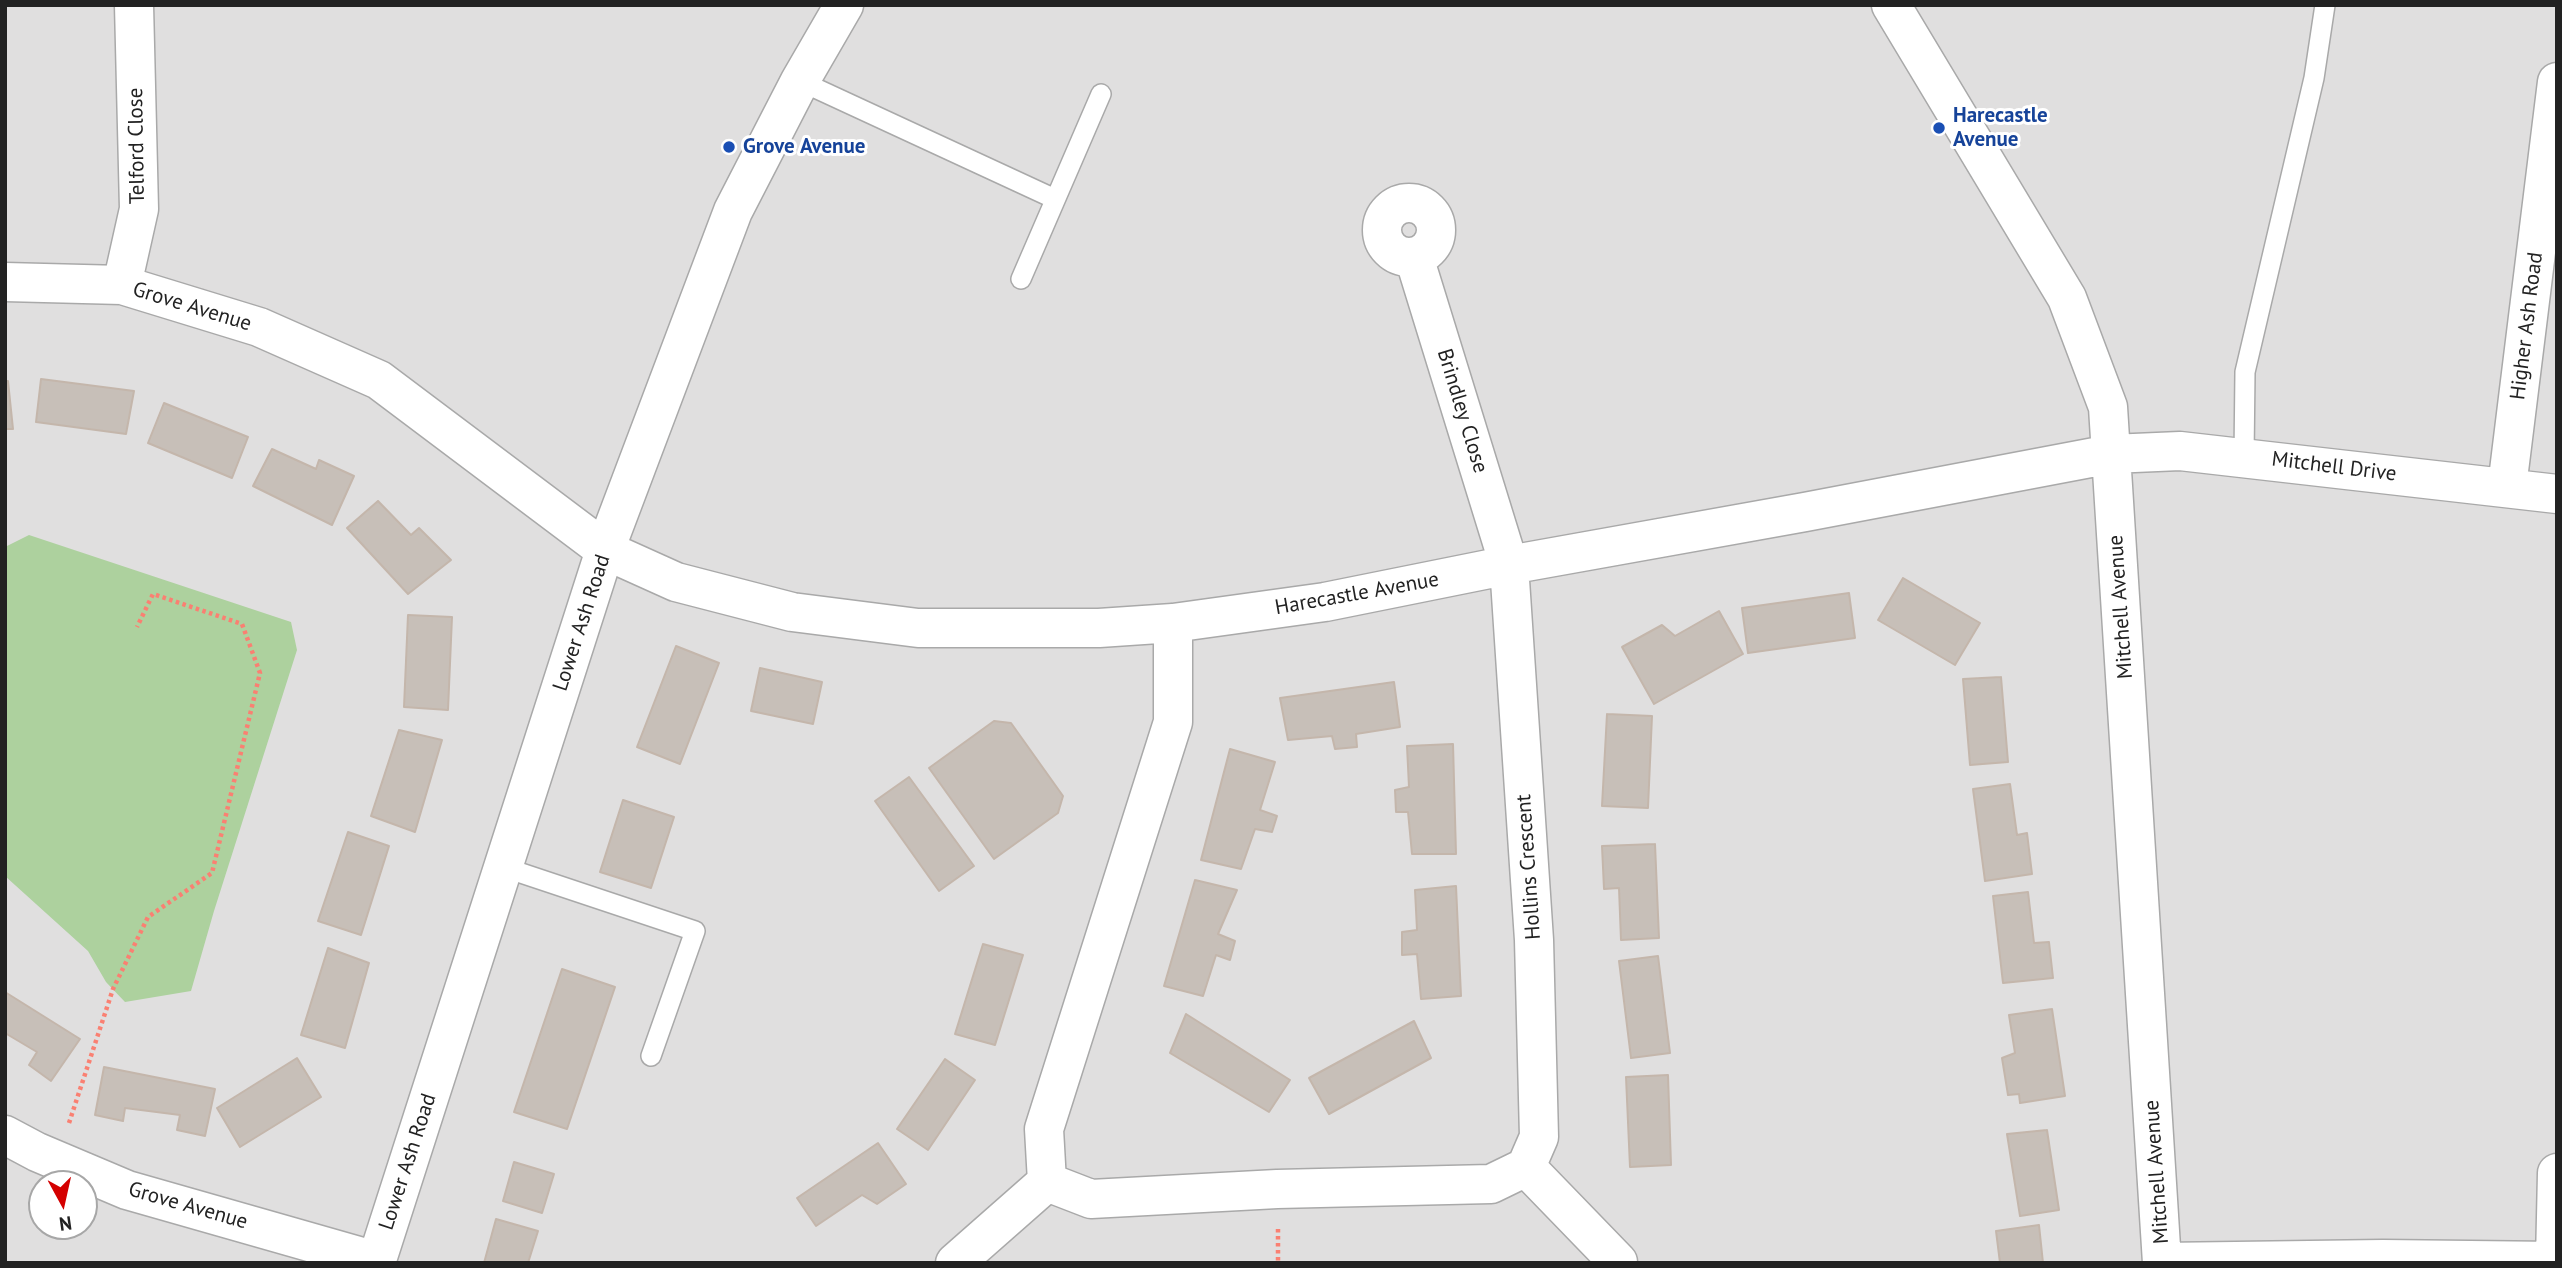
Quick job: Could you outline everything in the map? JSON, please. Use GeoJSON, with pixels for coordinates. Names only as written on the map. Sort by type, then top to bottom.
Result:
{"type":"FeatureCollection","features":[{"type":"Feature","properties":{"kind":"street","name":"Telford Close"},"geometry":{"type":"LineString","coordinates":[[122,285],[139,209],[134,5]]}},
{"type":"Feature","properties":{"kind":"street","name":"Lower Ash Road"},"geometry":{"type":"LineString","coordinates":[[378,1262],[605,550],[733,211],[800,81],[844,5]]}},
{"type":"Feature","properties":{"kind":"street","name":"Mitchell Avenue"},"geometry":{"type":"LineString","coordinates":[[1891,5],[2067,298],[2108,407],[2162,1263]]}},
{"type":"Feature","properties":{"kind":"street","name":"Higher Ash Road"},"geometry":{"type":"LineString","coordinates":[[2507,487],[2557,82]]}},
{"type":"Feature","properties":{"kind":"street","name":"Brindley Close"},"geometry":{"type":"LineString","coordinates":[[1414,257],[1509,565]]}},
{"type":"Feature","properties":{"kind":"street","name":"Grove Avenue"},"geometry":{"type":"LineString","coordinates":[[5,282],[122,285],[259,327],[379,380],[605,550]]}},
{"type":"Feature","properties":{"kind":"street","name":"Mitchell Drive"},"geometry":{"type":"LineString","coordinates":[[2111,454],[2180,451],[2557,494]]}},
{"type":"Feature","properties":{"kind":"street","name":"Harecastle Avenue"},"geometry":{"type":"LineString","coordinates":[[605,550],[676,582],[779,608],[918,628],[1099,628],[1173,623],[1325,602],[1509,565],[2111,454]]}},
{"type":"Feature","properties":{"kind":"street","name":"Hollins Crescent"},"geometry":{"type":"LineString","coordinates":[[1509,565],[1534,940],[1539,1137],[1527,1167]]}},
{"type":"Feature","properties":{"kind":"street"},"geometry":{"type":"LineString","coordinates":[[1047,1182],[1044,1129],[1173,722],[1173,623]]}},
{"type":"Feature","properties":{"kind":"street","name":"Grove Avenue"},"geometry":{"type":"LineString","coordinates":[[5,1135],[57,1161],[127,1190],[378,1262]]}},
{"type":"Feature","properties":{"kind":"street"},"geometry":{"type":"LineString","coordinates":[[1047,1182],[1091,1199],[1277,1189],[1491,1184],[1527,1167],[1618,1262]]}},
{"type":"Feature","properties":{"kind":"street"},"geometry":{"type":"LineString","coordinates":[[2162,1263],[2383,1259],[2556,1261],[2557,1173]]}},
{"type":"Feature","properties":{"kind":"street"},"geometry":{"type":"LineString","coordinates":[[955,1263],[1047,1182]]}},
{"type":"Feature","properties":{"kind":"lane"},"geometry":{"type":"LineString","coordinates":[[2244,457],[2245,372],[2314,79],[2325,5]]}},
{"type":"Feature","properties":{"kind":"lane"},"geometry":{"type":"LineString","coordinates":[[800,81],[1055,199]]}},
{"type":"Feature","properties":{"kind":"lane"},"geometry":{"type":"LineString","coordinates":[[1021,279],[1101,94]]}},
{"type":"Feature","properties":{"kind":"lane"},"geometry":{"type":"LineString","coordinates":[[503,867],[695,930],[651,1056]]}},
{"type":"Feature","properties":{"kind":"path"},"geometry":{"type":"LineString","coordinates":[[57,1161],[113,989],[148,917],[212,873],[260,673],[242,624],[153,594],[137,627]]}},
{"type":"Feature","properties":{"kind":"shaded area"},"geometry":{"type":"Polygon","coordinates":[[[5,5],[2557,5],[2557,1263],[5,1263],[5,5]]]}},
{"type":"Feature","properties":{"kind":"green space"},"geometry":{"type":"Polygon","coordinates":[[[29,535],[291,622],[297,650],[191,991],[125,1002],[106,982],[88,951],[5,876],[5,547],[29,535]]]}},
{"type":"Feature","properties":{"kind":"building"},"geometry":{"type":"Polygon","coordinates":[[[41,379],[134,391],[126,434],[36,422],[41,379]]]}},
{"type":"Feature","properties":{"kind":"building"},"geometry":{"type":"Polygon","coordinates":[[[5,381],[8,381],[13,429],[5,429],[5,381]]]}},
{"type":"Feature","properties":{"kind":"building"},"geometry":{"type":"Polygon","coordinates":[[[164,403],[248,437],[232,478],[148,443],[164,403]]]}},
{"type":"Feature","properties":{"kind":"building"},"geometry":{"type":"Polygon","coordinates":[[[272,449],[316,469],[319,460],[354,476],[332,525],[253,486],[272,449]]]}},
{"type":"Feature","properties":{"kind":"building"},"geometry":{"type":"Polygon","coordinates":[[[378,501],[411,535],[419,528],[451,560],[408,594],[347,528],[378,501]]]}},
{"type":"Feature","properties":{"kind":"building"},"geometry":{"type":"Polygon","coordinates":[[[1903,578],[1980,623],[1955,665],[1878,620],[1903,578]]]}},
{"type":"Feature","properties":{"kind":"building"},"geometry":{"type":"Polygon","coordinates":[[[1849,593],[1855,638],[1748,653],[1742,608],[1849,593]]]}},
{"type":"Feature","properties":{"kind":"building"},"geometry":{"type":"Polygon","coordinates":[[[1719,611],[1743,654],[1654,704],[1622,647],[1662,625],[1675,636],[1719,611]]]}},
{"type":"Feature","properties":{"kind":"building"},"geometry":{"type":"Polygon","coordinates":[[[408,615],[452,617],[448,710],[404,707],[408,615]]]}},
{"type":"Feature","properties":{"kind":"building"},"geometry":{"type":"Polygon","coordinates":[[[676,646],[719,663],[680,764],[637,747],[676,646]]]}},
{"type":"Feature","properties":{"kind":"building"},"geometry":{"type":"Polygon","coordinates":[[[760,668],[822,682],[813,724],[751,711],[760,668]]]}},
{"type":"Feature","properties":{"kind":"building"},"geometry":{"type":"Polygon","coordinates":[[[2001,677],[2008,762],[1970,765],[1963,679],[2001,677]]]}},
{"type":"Feature","properties":{"kind":"building"},"geometry":{"type":"Polygon","coordinates":[[[1394,682],[1400,727],[1356,734],[1357,747],[1335,749],[1332,736],[1288,740],[1280,698],[1394,682]]]}},
{"type":"Feature","properties":{"kind":"building"},"geometry":{"type":"Polygon","coordinates":[[[1607,714],[1652,716],[1648,808],[1602,806],[1607,714]]]}},
{"type":"Feature","properties":{"kind":"building"},"geometry":{"type":"Polygon","coordinates":[[[994,721],[1011,723],[1063,796],[1058,813],[994,859],[929,768],[994,721]]]}},
{"type":"Feature","properties":{"kind":"building"},"geometry":{"type":"Polygon","coordinates":[[[399,730],[442,740],[415,832],[371,816],[399,730]]]}},
{"type":"Feature","properties":{"kind":"building"},"geometry":{"type":"Polygon","coordinates":[[[1453,744],[1456,854],[1412,854],[1408,812],[1396,812],[1395,790],[1409,787],[1407,746],[1453,744]]]}},
{"type":"Feature","properties":{"kind":"building"},"geometry":{"type":"Polygon","coordinates":[[[1230,749],[1275,762],[1260,810],[1277,816],[1272,832],[1255,829],[1241,869],[1201,860],[1230,749]]]}},
{"type":"Feature","properties":{"kind":"building"},"geometry":{"type":"Polygon","coordinates":[[[909,777],[974,866],[939,891],[875,801],[909,777]]]}},
{"type":"Feature","properties":{"kind":"building"},"geometry":{"type":"Polygon","coordinates":[[[2010,784],[2017,835],[2027,833],[2032,874],[1985,881],[1973,789],[2010,784]]]}},
{"type":"Feature","properties":{"kind":"building"},"geometry":{"type":"Polygon","coordinates":[[[623,800],[674,817],[651,888],[600,872],[623,800]]]}},
{"type":"Feature","properties":{"kind":"building"},"geometry":{"type":"Polygon","coordinates":[[[348,832],[389,846],[361,935],[318,921],[348,832]]]}},
{"type":"Feature","properties":{"kind":"building"},"geometry":{"type":"Polygon","coordinates":[[[1655,844],[1659,938],[1621,940],[1619,888],[1604,889],[1602,846],[1655,844]]]}},
{"type":"Feature","properties":{"kind":"building"},"geometry":{"type":"Polygon","coordinates":[[[1195,880],[1237,890],[1218,934],[1235,941],[1230,960],[1216,955],[1203,996],[1164,986],[1195,880]]]}},
{"type":"Feature","properties":{"kind":"building"},"geometry":{"type":"Polygon","coordinates":[[[1456,886],[1461,996],[1421,999],[1417,954],[1402,955],[1402,932],[1417,930],[1415,890],[1456,886]]]}},
{"type":"Feature","properties":{"kind":"building"},"geometry":{"type":"Polygon","coordinates":[[[2028,892],[2034,943],[2049,942],[2053,978],[2003,983],[1993,896],[2028,892]]]}},
{"type":"Feature","properties":{"kind":"building"},"geometry":{"type":"Polygon","coordinates":[[[983,944],[1023,955],[995,1045],[955,1034],[983,944]]]}},
{"type":"Feature","properties":{"kind":"building"},"geometry":{"type":"Polygon","coordinates":[[[328,948],[369,963],[345,1048],[301,1035],[328,948]]]}},
{"type":"Feature","properties":{"kind":"building"},"geometry":{"type":"Polygon","coordinates":[[[1658,956],[1670,1053],[1631,1058],[1619,961],[1658,956]]]}},
{"type":"Feature","properties":{"kind":"building"},"geometry":{"type":"Polygon","coordinates":[[[562,969],[615,987],[567,1129],[514,1112],[562,969]]]}},
{"type":"Feature","properties":{"kind":"building"},"geometry":{"type":"Polygon","coordinates":[[[5,992],[80,1039],[51,1081],[29,1065],[37,1052],[5,1033],[5,992]]]}},
{"type":"Feature","properties":{"kind":"building"},"geometry":{"type":"Polygon","coordinates":[[[2052,1009],[2065,1096],[2020,1103],[2019,1094],[2008,1095],[2002,1058],[2015,1053],[2009,1015],[2052,1009]]]}},
{"type":"Feature","properties":{"kind":"building"},"geometry":{"type":"Polygon","coordinates":[[[1186,1014],[1290,1080],[1269,1112],[1170,1053],[1186,1014]]]}},
{"type":"Feature","properties":{"kind":"building"},"geometry":{"type":"Polygon","coordinates":[[[1414,1021],[1431,1058],[1329,1114],[1309,1078],[1414,1021]]]}},
{"type":"Feature","properties":{"kind":"building"},"geometry":{"type":"Polygon","coordinates":[[[297,1058],[321,1097],[240,1147],[217,1108],[297,1058]]]}},
{"type":"Feature","properties":{"kind":"building"},"geometry":{"type":"Polygon","coordinates":[[[945,1059],[975,1080],[928,1150],[897,1129],[945,1059]]]}},
{"type":"Feature","properties":{"kind":"building"},"geometry":{"type":"Polygon","coordinates":[[[104,1067],[215,1089],[205,1136],[177,1130],[180,1115],[125,1108],[123,1121],[95,1115],[104,1067]]]}},
{"type":"Feature","properties":{"kind":"building"},"geometry":{"type":"Polygon","coordinates":[[[1668,1075],[1671,1165],[1630,1167],[1626,1077],[1668,1075]]]}},
{"type":"Feature","properties":{"kind":"building"},"geometry":{"type":"Polygon","coordinates":[[[2047,1130],[2059,1210],[2020,1216],[2007,1134],[2047,1130]]]}},
{"type":"Feature","properties":{"kind":"building"},"geometry":{"type":"Polygon","coordinates":[[[878,1143],[906,1184],[877,1204],[862,1195],[816,1226],[797,1198],[878,1143]]]}},
{"type":"Feature","properties":{"kind":"building"},"geometry":{"type":"Polygon","coordinates":[[[514,1162],[554,1174],[542,1213],[503,1201],[514,1162]]]}},
{"type":"Feature","properties":{"kind":"building"},"geometry":{"type":"Polygon","coordinates":[[[496,1219],[538,1231],[528,1263],[484,1263],[496,1219]]]}},
{"type":"Feature","properties":{"kind":"building"},"geometry":{"type":"Polygon","coordinates":[[[2039,1225],[2043,1263],[2000,1263],[1996,1231],[2039,1225]]]}},
{"type":"Feature","properties":{"kind":"place","name":"Harecastle Avenue"},"geometry":{"type":"Point","coordinates":[1939,128]}},
{"type":"Feature","properties":{"kind":"place","name":"Grove Avenue"},"geometry":{"type":"Point","coordinates":[729,147]}}]}
